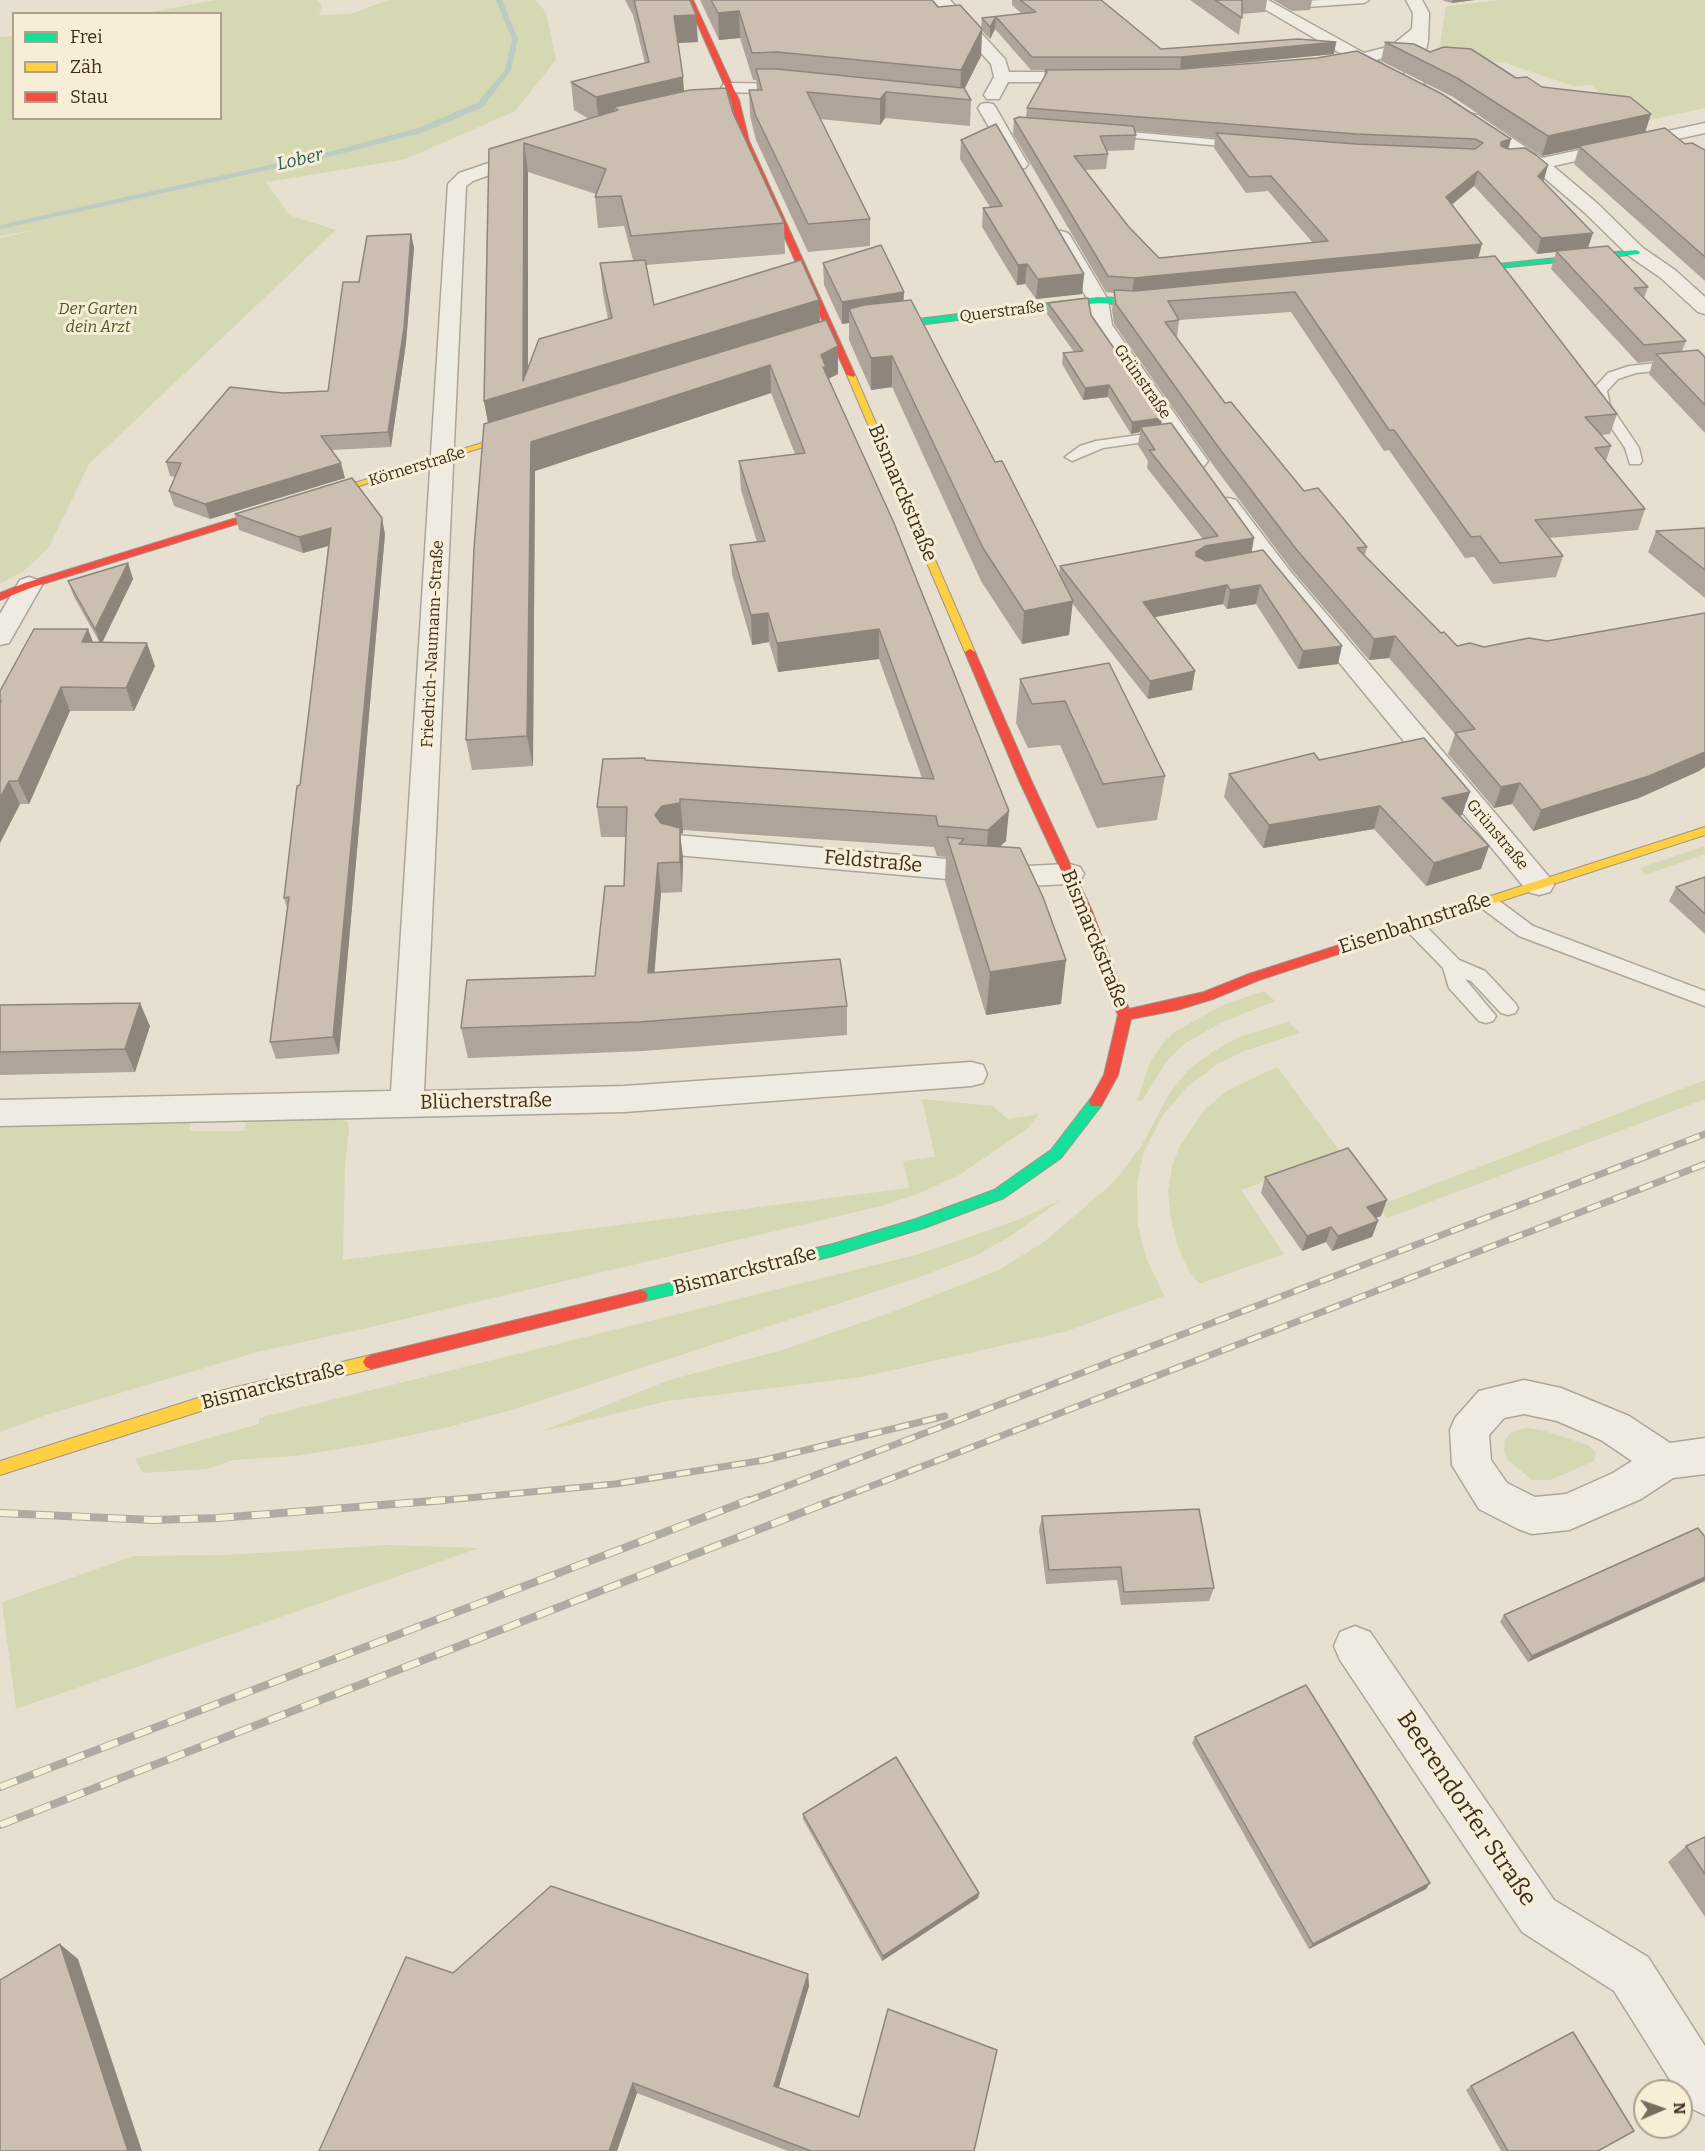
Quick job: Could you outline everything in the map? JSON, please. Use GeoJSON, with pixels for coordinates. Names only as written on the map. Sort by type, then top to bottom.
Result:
{"type":"FeatureCollection","features":[{"type":"Feature","properties":{"kind":"street","name":"Bismarckstraße"},"geometry":{"type":"LineString","coordinates":[[0,1468],[220,1398],[833,1250],[919,1224],[999,1194],[1056,1154],[1092,1110],[1111,1075],[1125,1015],[1069,874],[1025,780],[834,336],[745,141],[732,94],[690,0]]}},
{"type":"Feature","properties":{"kind":"street"},"geometry":{"type":"LineString","coordinates":[[941,0],[999,63],[1002,77],[993,116],[1032,187]]}},
{"type":"Feature","properties":{"kind":"street"},"geometry":{"type":"LineString","coordinates":[[1257,0],[1359,59],[1436,97]]}},
{"type":"Feature","properties":{"kind":"street"},"geometry":{"type":"LineString","coordinates":[[1414,0],[1420,13],[1420,41],[1412,76],[1416,86]]}},
{"type":"Feature","properties":{"kind":"street"},"geometry":{"type":"LineString","coordinates":[[1337,62],[1397,49],[1419,32]]}},
{"type":"Feature","properties":{"kind":"street"},"geometry":{"type":"LineString","coordinates":[[1002,77],[1105,77]]}},
{"type":"Feature","properties":{"kind":"street"},"geometry":{"type":"LineString","coordinates":[[716,103],[732,94],[778,87],[823,91]]}},
{"type":"Feature","properties":{"kind":"street"},"geometry":{"type":"LineString","coordinates":[[1455,109],[1591,208],[1636,252],[1640,267],[1646,276],[1701,316]]}},
{"type":"Feature","properties":{"kind":"street"},"geometry":{"type":"LineString","coordinates":[[1527,160],[1705,128]]}},
{"type":"Feature","properties":{"kind":"street","name":"Friedrich-Naumann-Straße"},"geometry":{"type":"LineString","coordinates":[[407,1104],[457,184],[466,177],[547,149]]}},
{"type":"Feature","properties":{"kind":"street","name":"Grünstraße"},"geometry":{"type":"LineString","coordinates":[[1050,218],[1098,300],[1102,325],[1210,480],[1258,562],[1539,885]]}},
{"type":"Feature","properties":{"kind":"street"},"geometry":{"type":"LineString","coordinates":[[1448,272],[1636,252]]}},
{"type":"Feature","properties":{"kind":"street","name":"Querstraße"},"geometry":{"type":"LineString","coordinates":[[861,328],[1098,300],[1132,303],[1167,299]]}},
{"type":"Feature","properties":{"kind":"street","name":"Körnerstraße"},"geometry":{"type":"LineString","coordinates":[[0,597],[29,585],[538,428]]}},
{"type":"Feature","properties":{"kind":"street"},"geometry":{"type":"LineString","coordinates":[[0,637],[29,585]]}},
{"type":"Feature","properties":{"kind":"street","name":"Eisenbahnstraße"},"geometry":{"type":"LineString","coordinates":[[1125,1015],[1208,996],[1254,976],[1705,831]]}},
{"type":"Feature","properties":{"kind":"street","name":"Feldstraße"},"geometry":{"type":"LineString","coordinates":[[676,845],[1026,876],[1069,874]]}},
{"type":"Feature","properties":{"kind":"street","name":"Blücherstraße"},"geometry":{"type":"LineString","coordinates":[[0,1113],[624,1099],[971,1074]]}},
{"type":"Feature","properties":{"kind":"street"},"geometry":{"type":"LineString","coordinates":[[1665,1461],[1705,1456]]}},
{"type":"Feature","properties":{"kind":"street","name":"Beerendorfer Straße"},"geometry":{"type":"LineString","coordinates":[[1355,1646],[1538,1916],[1631,1974],[1705,2090]]}},
{"type":"Feature","properties":{"kind":"lane"},"geometry":{"type":"LineString","coordinates":[[1292,5],[1364,0]]}},
{"type":"Feature","properties":{"kind":"lane"},"geometry":{"type":"LineString","coordinates":[[1090,132],[1261,147]]}},
{"type":"Feature","properties":{"kind":"lane"},"geometry":{"type":"LineString","coordinates":[[1635,461],[1632,448],[1603,405],[1600,390],[1613,376],[1634,369],[1705,362]]}},
{"type":"Feature","properties":{"kind":"lane"},"geometry":{"type":"LineString","coordinates":[[1072,457],[1085,449],[1101,444],[1177,433]]}},
{"type":"Feature","properties":{"kind":"lane"},"geometry":{"type":"LineString","coordinates":[[1487,902],[1526,931],[1705,999]]}},
{"type":"Feature","properties":{"kind":"lane"},"geometry":{"type":"LineString","coordinates":[[1413,925],[1452,964],[1478,976],[1508,1008]]}},
{"type":"Feature","properties":{"kind":"lane"},"geometry":{"type":"LineString","coordinates":[[1452,964],[1455,982],[1486,1016]]}},
{"type":"Feature","properties":{"kind":"green space","name":"Der Garten dein Arzt"},"geometry":{"type":"Polygon","coordinates":[[[215,0],[317,0],[322,6],[319,15],[350,14],[389,0],[535,0],[546,12],[556,60],[515,111],[406,159],[266,182],[289,215],[336,230],[89,464],[49,547],[25,570],[0,584],[0,238],[40,229],[0,236],[0,37],[12,36],[12,120],[222,120],[222,12],[151,12],[215,0]]]}},
{"type":"Feature","properties":{"kind":"green space"},"geometry":{"type":"Polygon","coordinates":[[[1501,0],[1705,0],[1705,108],[1636,123],[1591,85],[1573,86],[1505,63],[1438,57],[1446,6],[1501,0]]]}},
{"type":"Feature","properties":{"kind":"green space"},"geometry":{"type":"Polygon","coordinates":[[[1705,846],[1705,854],[1645,875],[1640,868],[1705,846]]]}},
{"type":"Feature","properties":{"kind":"green space"},"geometry":{"type":"Polygon","coordinates":[[[1264,991],[1275,1001],[1222,1022],[1184,1044],[1166,1062],[1142,1101],[1137,1100],[1151,1060],[1174,1032],[1223,1005],[1264,991]]]}},
{"type":"Feature","properties":{"kind":"green space"},"geometry":{"type":"Polygon","coordinates":[[[1288,1022],[1300,1033],[1247,1050],[1219,1063],[1187,1087],[1163,1115],[1144,1151],[1137,1182],[1138,1225],[1145,1255],[1164,1296],[1067,1331],[862,1377],[667,1401],[540,1432],[669,1380],[779,1351],[895,1311],[1001,1269],[1045,1241],[1114,1182],[1142,1145],[1169,1094],[1188,1070],[1239,1037],[1288,1022]]]}},
{"type":"Feature","properties":{"kind":"green space"},"geometry":{"type":"Polygon","coordinates":[[[1277,1067],[1380,1205],[1705,1080],[1705,1099],[1387,1218],[1340,1155],[1241,1190],[1284,1254],[1199,1284],[1189,1271],[1178,1247],[1171,1219],[1168,1192],[1172,1166],[1180,1146],[1206,1108],[1228,1090],[1277,1067]]]}},
{"type":"Feature","properties":{"kind":"green space"},"geometry":{"type":"Polygon","coordinates":[[[922,1099],[993,1106],[1008,1119],[1039,1114],[1027,1129],[959,1175],[920,1193],[881,1206],[261,1351],[46,1415],[0,1432],[0,1126],[191,1121],[189,1131],[244,1131],[247,1120],[331,1119],[347,1121],[349,1129],[345,1165],[343,1260],[909,1188],[903,1161],[935,1157],[922,1099]]]}},
{"type":"Feature","properties":{"kind":"green space"},"geometry":{"type":"Polygon","coordinates":[[[1061,1200],[1009,1237],[979,1254],[920,1277],[515,1409],[445,1428],[364,1445],[295,1456],[233,1460],[207,1469],[143,1473],[135,1459],[259,1424],[259,1418],[919,1254],[1018,1220],[1061,1200]]]}},
{"type":"Feature","properties":{"kind":"green space"},"geometry":{"type":"Polygon","coordinates":[[[1526,1428],[1542,1430],[1588,1445],[1596,1453],[1594,1461],[1550,1480],[1532,1480],[1508,1460],[1504,1451],[1505,1439],[1511,1432],[1526,1428]]]}},
{"type":"Feature","properties":{"kind":"green space"},"geometry":{"type":"Polygon","coordinates":[[[388,1545],[479,1548],[16,1709],[2,1602],[134,1556],[225,1555],[388,1545]]]}},
{"type":"Feature","properties":{"kind":"building"},"geometry":{"type":"Polygon","coordinates":[[[634,0],[690,0],[696,15],[674,16],[683,77],[596,97],[571,82],[649,62],[634,0]]]}},
{"type":"Feature","properties":{"kind":"building"},"geometry":{"type":"Polygon","coordinates":[[[711,0],[932,0],[938,7],[960,5],[982,29],[961,70],[777,52],[752,53],[739,11],[718,13],[711,0]]]}},
{"type":"Feature","properties":{"kind":"building"},"geometry":{"type":"Polygon","coordinates":[[[1020,0],[1101,0],[1161,49],[1298,39],[1336,42],[1181,57],[1032,57],[996,17],[990,27],[982,18],[1036,12],[1020,0]]]}},
{"type":"Feature","properties":{"kind":"building"},"geometry":{"type":"Polygon","coordinates":[[[1215,0],[1242,0],[1242,18],[1215,0]]]}},
{"type":"Feature","properties":{"kind":"building"},"geometry":{"type":"Polygon","coordinates":[[[1385,42],[1414,44],[1430,52],[1444,47],[1471,49],[1516,78],[1527,77],[1542,87],[1630,97],[1651,114],[1548,136],[1457,78],[1385,42]]]}},
{"type":"Feature","properties":{"kind":"building"},"geometry":{"type":"Polygon","coordinates":[[[1357,51],[1442,94],[1511,139],[1501,142],[1501,146],[1508,149],[1525,148],[1536,155],[1548,165],[1538,176],[1593,233],[1541,238],[1478,171],[1446,197],[1482,244],[1134,278],[1108,276],[1014,119],[1019,117],[1133,126],[1136,135],[1100,136],[1108,154],[1074,156],[1128,226],[1159,258],[1328,241],[1271,176],[1249,177],[1216,133],[1356,144],[1475,149],[1483,143],[1475,139],[1356,134],[1027,108],[1047,72],[1045,70],[1182,69],[1317,58],[1357,51]]]}},
{"type":"Feature","properties":{"kind":"building"},"geometry":{"type":"Polygon","coordinates":[[[756,69],[777,69],[964,88],[971,100],[886,92],[880,99],[807,92],[870,219],[808,224],[755,114],[749,90],[762,90],[756,69]]]}},
{"type":"Feature","properties":{"kind":"building"},"geometry":{"type":"Polygon","coordinates":[[[726,88],[733,113],[784,223],[631,236],[621,196],[595,197],[606,169],[524,143],[523,381],[539,339],[612,318],[600,263],[645,260],[654,305],[801,260],[819,300],[484,401],[489,149],[618,110],[614,107],[690,90],[726,88]]]}},
{"type":"Feature","properties":{"kind":"building"},"geometry":{"type":"Polygon","coordinates":[[[996,124],[1084,274],[1038,279],[1027,264],[1018,265],[983,208],[1002,206],[961,140],[996,124]]]}},
{"type":"Feature","properties":{"kind":"building"},"geometry":{"type":"Polygon","coordinates":[[[1665,128],[1685,144],[1692,143],[1705,150],[1705,257],[1579,146],[1665,128]]]}},
{"type":"Feature","properties":{"kind":"building"},"geometry":{"type":"Polygon","coordinates":[[[411,234],[404,328],[388,432],[321,436],[341,463],[205,504],[169,491],[181,463],[166,462],[230,387],[283,393],[328,391],[343,282],[359,282],[367,236],[411,234]]]}},
{"type":"Feature","properties":{"kind":"building"},"geometry":{"type":"Polygon","coordinates":[[[881,245],[904,292],[842,302],[823,263],[881,245]]]}},
{"type":"Feature","properties":{"kind":"building"},"geometry":{"type":"Polygon","coordinates":[[[1608,246],[1648,287],[1634,288],[1686,341],[1644,345],[1556,251],[1608,246]]]}},
{"type":"Feature","properties":{"kind":"building"},"geometry":{"type":"Polygon","coordinates":[[[1495,256],[1617,414],[1585,417],[1611,446],[1595,448],[1645,509],[1535,520],[1563,556],[1500,563],[1480,536],[1471,537],[1394,430],[1389,430],[1295,292],[1168,301],[1179,320],[1165,322],[1225,403],[1231,402],[1304,491],[1318,488],[1367,547],[1357,548],[1441,633],[1444,632],[1457,646],[1470,643],[1484,647],[1529,638],[1547,641],[1705,613],[1705,752],[1649,776],[1541,810],[1520,783],[1501,787],[1455,733],[1475,729],[1395,636],[1374,639],[1296,549],[1219,448],[1116,304],[1114,290],[1135,291],[1495,256]]]}},
{"type":"Feature","properties":{"kind":"building"},"geometry":{"type":"Polygon","coordinates":[[[1088,298],[1091,315],[1162,418],[1132,422],[1109,385],[1085,388],[1063,353],[1083,351],[1048,303],[1088,298]]]}},
{"type":"Feature","properties":{"kind":"building"},"geometry":{"type":"Polygon","coordinates":[[[911,300],[995,462],[1002,461],[1073,601],[1024,611],[983,548],[892,356],[871,358],[849,309],[864,305],[911,300]]]}},
{"type":"Feature","properties":{"kind":"building"},"geometry":{"type":"Polygon","coordinates":[[[826,320],[838,346],[821,355],[826,367],[823,367],[894,523],[1009,811],[988,830],[938,826],[936,816],[680,799],[680,803],[662,806],[655,815],[661,823],[680,828],[680,862],[658,863],[648,973],[840,959],[847,1006],[639,1022],[461,1028],[467,980],[595,976],[605,886],[624,886],[627,807],[597,807],[603,759],[645,758],[645,760],[934,779],[879,629],[777,643],[768,613],[751,615],[730,545],[765,541],[739,461],[805,453],[770,365],[531,442],[527,736],[466,740],[474,548],[484,424],[826,320]]]}},
{"type":"Feature","properties":{"kind":"building"},"geometry":{"type":"Polygon","coordinates":[[[1698,350],[1705,357],[1705,405],[1656,354],[1698,350]]]}},
{"type":"Feature","properties":{"kind":"building"},"geometry":{"type":"Polygon","coordinates":[[[1171,423],[1254,538],[1205,546],[1196,552],[1196,556],[1206,561],[1263,550],[1342,646],[1303,651],[1260,585],[1230,590],[1227,585],[1143,602],[1195,671],[1150,681],[1060,566],[1218,536],[1149,450],[1155,450],[1140,427],[1171,423]]]}},
{"type":"Feature","properties":{"kind":"building"},"geometry":{"type":"Polygon","coordinates":[[[352,478],[382,518],[333,1037],[270,1042],[289,897],[284,898],[297,786],[300,785],[331,528],[299,537],[235,514],[352,478]]]}},
{"type":"Feature","properties":{"kind":"building"},"geometry":{"type":"Polygon","coordinates":[[[1705,528],[1705,570],[1656,531],[1705,528]]]}},
{"type":"Feature","properties":{"kind":"building"},"geometry":{"type":"Polygon","coordinates":[[[128,563],[95,629],[68,581],[128,563]]]}},
{"type":"Feature","properties":{"kind":"building"},"geometry":{"type":"Polygon","coordinates":[[[34,629],[88,629],[82,642],[147,643],[126,688],[61,687],[18,781],[9,781],[0,798],[0,691],[34,629]]]}},
{"type":"Feature","properties":{"kind":"building"},"geometry":{"type":"Polygon","coordinates":[[[1109,663],[1165,776],[1103,784],[1065,701],[1032,704],[1020,679],[1109,663]]]}},
{"type":"Feature","properties":{"kind":"building"},"geometry":{"type":"Polygon","coordinates":[[[1424,738],[1470,792],[1442,798],[1489,846],[1434,863],[1380,806],[1269,825],[1229,774],[1314,753],[1319,760],[1424,738]]]}},
{"type":"Feature","properties":{"kind":"building"},"geometry":{"type":"Polygon","coordinates":[[[947,837],[964,839],[959,844],[1020,848],[1043,897],[1066,960],[990,972],[947,837]]]}},
{"type":"Feature","properties":{"kind":"building"},"geometry":{"type":"Polygon","coordinates":[[[1705,877],[1705,914],[1676,887],[1705,877]]]}},
{"type":"Feature","properties":{"kind":"building"},"geometry":{"type":"Polygon","coordinates":[[[140,1003],[125,1049],[0,1052],[0,1005],[140,1003]]]}},
{"type":"Feature","properties":{"kind":"building"},"geometry":{"type":"Polygon","coordinates":[[[1348,1148],[1387,1200],[1367,1207],[1378,1221],[1338,1236],[1331,1227],[1307,1236],[1265,1177],[1348,1148]]]}},
{"type":"Feature","properties":{"kind":"building"},"geometry":{"type":"Polygon","coordinates":[[[1199,1509],[1214,1588],[1124,1592],[1121,1567],[1049,1570],[1042,1516],[1199,1509]]]}},
{"type":"Feature","properties":{"kind":"building"},"geometry":{"type":"Polygon","coordinates":[[[1698,1528],[1705,1537],[1705,1577],[1532,1656],[1504,1615],[1698,1528]]]}},
{"type":"Feature","properties":{"kind":"building"},"geometry":{"type":"Polygon","coordinates":[[[1306,1685],[1430,1883],[1313,1944],[1195,1737],[1306,1685]]]}},
{"type":"Feature","properties":{"kind":"building"},"geometry":{"type":"Polygon","coordinates":[[[896,1757],[979,1893],[883,1956],[803,1814],[896,1757]]]}},
{"type":"Feature","properties":{"kind":"building"},"geometry":{"type":"Polygon","coordinates":[[[1705,1837],[1705,1874],[1686,1846],[1705,1837]]]}},
{"type":"Feature","properties":{"kind":"building"},"geometry":{"type":"Polygon","coordinates":[[[551,1886],[808,1974],[774,2086],[859,2117],[888,2009],[997,2050],[974,2151],[811,2151],[633,2083],[609,2151],[319,2151],[406,1957],[453,1973],[551,1886]]]}},
{"type":"Feature","properties":{"kind":"building"},"geometry":{"type":"Polygon","coordinates":[[[60,1944],[128,2151],[0,2151],[0,1980],[60,1944]]]}},
{"type":"Feature","properties":{"kind":"building"},"geometry":{"type":"Polygon","coordinates":[[[1573,2032],[1633,2132],[1598,2151],[1508,2151],[1471,2086],[1573,2032]]]}},
{"type":"Feature","properties":{"kind":"waterway","name":"Lober"},"geometry":{"type":"LineString","coordinates":[[0,227],[337,152],[421,130],[480,105],[508,70],[515,39],[499,0]]}},
{"type":"Feature","properties":{"kind":"railway"},"geometry":{"type":"LineString","coordinates":[[745,1502],[1705,1134]]}},
{"type":"Feature","properties":{"kind":"railway"},"geometry":{"type":"LineString","coordinates":[[830,1502],[1705,1164]]}},
{"type":"Feature","properties":{"kind":"railway"},"geometry":{"type":"LineString","coordinates":[[426,1502],[615,1484],[765,1460],[945,1416]]}},
{"type":"Feature","properties":{"kind":"railway"},"geometry":{"type":"LineString","coordinates":[[0,1513],[153,1520],[218,1518],[445,1500]]}},
{"type":"Feature","properties":{"kind":"railway"},"geometry":{"type":"LineString","coordinates":[[0,1787],[749,1500]]}},
{"type":"Feature","properties":{"kind":"railway"},"geometry":{"type":"LineString","coordinates":[[0,1825],[834,1500]]}},
{"type":"Feature","properties":{"kind":"traffic: fast"},"geometry":{"type":"LineString","coordinates":[[1459,270],[1636,252]]}},
{"type":"Feature","properties":{"kind":"traffic: fast"},"geometry":{"type":"LineString","coordinates":[[877,327],[1098,300],[1132,302],[1157,300]]}},
{"type":"Feature","properties":{"kind":"traffic: fast"},"geometry":{"type":"LineString","coordinates":[[641,1296],[833,1250],[919,1224],[999,1194],[1056,1154],[1096,1102]]}},
{"type":"Feature","properties":{"kind":"traffic: slow"},"geometry":{"type":"LineString","coordinates":[[851,375],[970,652]]}},
{"type":"Feature","properties":{"kind":"traffic: slow"},"geometry":{"type":"LineString","coordinates":[[350,486],[523,433]]}},
{"type":"Feature","properties":{"kind":"traffic: slow"},"geometry":{"type":"LineString","coordinates":[[1417,924],[1705,831]]}},
{"type":"Feature","properties":{"kind":"traffic: slow"},"geometry":{"type":"LineString","coordinates":[[0,1468],[220,1398],[371,1362]]}},
{"type":"Feature","properties":{"kind":"traffic: jam"},"geometry":{"type":"LineString","coordinates":[[690,0],[735,100],[745,141],[851,375]]}},
{"type":"Feature","properties":{"kind":"traffic: jam"},"geometry":{"type":"LineString","coordinates":[[0,597],[29,585],[350,486]]}},
{"type":"Feature","properties":{"kind":"traffic: jam"},"geometry":{"type":"LineString","coordinates":[[970,652],[1025,780],[1086,911],[1125,1015],[1111,1075],[1096,1102]]}},
{"type":"Feature","properties":{"kind":"traffic: jam"},"geometry":{"type":"LineString","coordinates":[[1125,1015],[1177,1005],[1208,996],[1254,977],[1417,924]]}},
{"type":"Feature","properties":{"kind":"traffic: jam"},"geometry":{"type":"LineString","coordinates":[[371,1362],[641,1296]]}}]}
